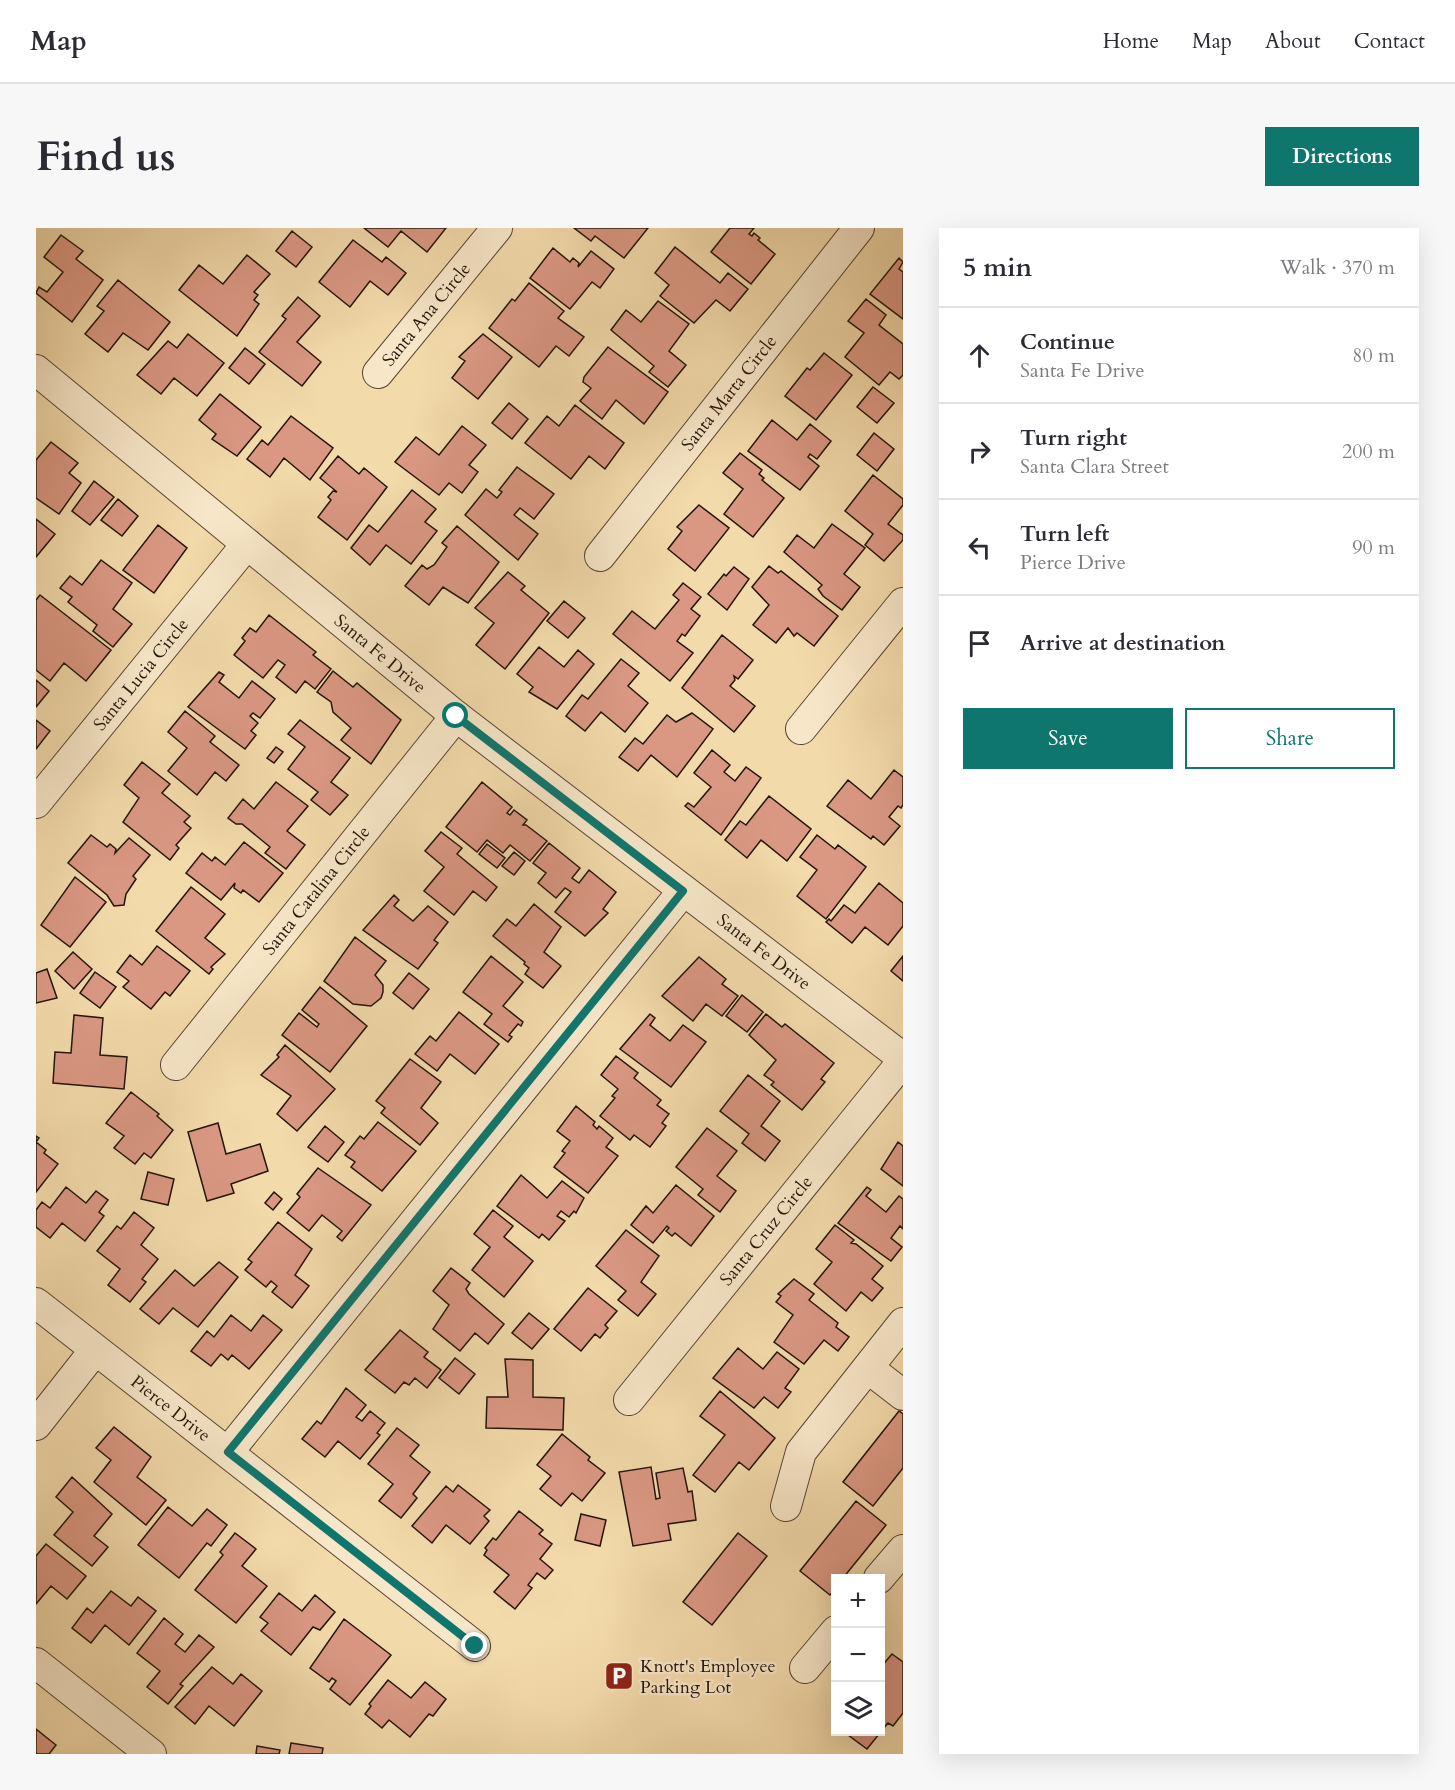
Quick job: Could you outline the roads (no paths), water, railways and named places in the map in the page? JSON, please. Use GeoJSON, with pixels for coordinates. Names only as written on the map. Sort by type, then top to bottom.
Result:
{"type":"FeatureCollection","features":[{"type":"Feature","properties":{"kind":"street","name":"Santa Ana Circle"},"geometry":{"type":"LineString","coordinates":[[378,373],[497,228]]}},
{"type":"Feature","properties":{"kind":"street","name":"Santa Marta Circle"},"geometry":{"type":"LineString","coordinates":[[600,556],[859,228]]}},
{"type":"Feature","properties":{"kind":"street","name":"Santa Fe Drive"},"geometry":{"type":"LineString","coordinates":[[37,372],[456,716],[903,1059]]}},
{"type":"Feature","properties":{"kind":"street","name":"Santa Lucia Circle"},"geometry":{"type":"LineString","coordinates":[[36,803],[247,544]]}},
{"type":"Feature","properties":{"kind":"street"},"geometry":{"type":"LineString","coordinates":[[801,729],[903,603]]}},
{"type":"Feature","properties":{"kind":"street","name":"Santa Catalina Circle"},"geometry":{"type":"LineString","coordinates":[[176,1065],[456,716]]}},
{"type":"Feature","properties":{"kind":"street"},"geometry":{"type":"LineString","coordinates":[[228,1452],[683,891]]}},
{"type":"Feature","properties":{"kind":"street","name":"Santa Cruz Circle"},"geometry":{"type":"LineString","coordinates":[[629,1400],[903,1059]]}},
{"type":"Feature","properties":{"kind":"street","name":"Pierce Drive"},"geometry":{"type":"LineString","coordinates":[[36,1303],[475,1646]]}},
{"type":"Feature","properties":{"kind":"street"},"geometry":{"type":"LineString","coordinates":[[786,1506],[801,1452],[903,1323]]}},
{"type":"Feature","properties":{"kind":"street"},"geometry":{"type":"LineString","coordinates":[[36,1425],[95,1350]]}},
{"type":"Feature","properties":{"kind":"street"},"geometry":{"type":"LineString","coordinates":[[868,1368],[903,1395]]}},
{"type":"Feature","properties":{"kind":"street"},"geometry":{"type":"LineString","coordinates":[[882,1574],[903,1550]]}},
{"type":"Feature","properties":{"kind":"street"},"geometry":{"type":"LineString","coordinates":[[805,1668],[831,1637]]}},
{"type":"Feature","properties":{"kind":"street"},"geometry":{"type":"LineString","coordinates":[[36,1663],[151,1754]]}},
{"type":"Feature","properties":{"kind":"place","name":"Knott's Employee Parking Lot"},"geometry":{"type":"Point","coordinates":[619,1676]}}]}
